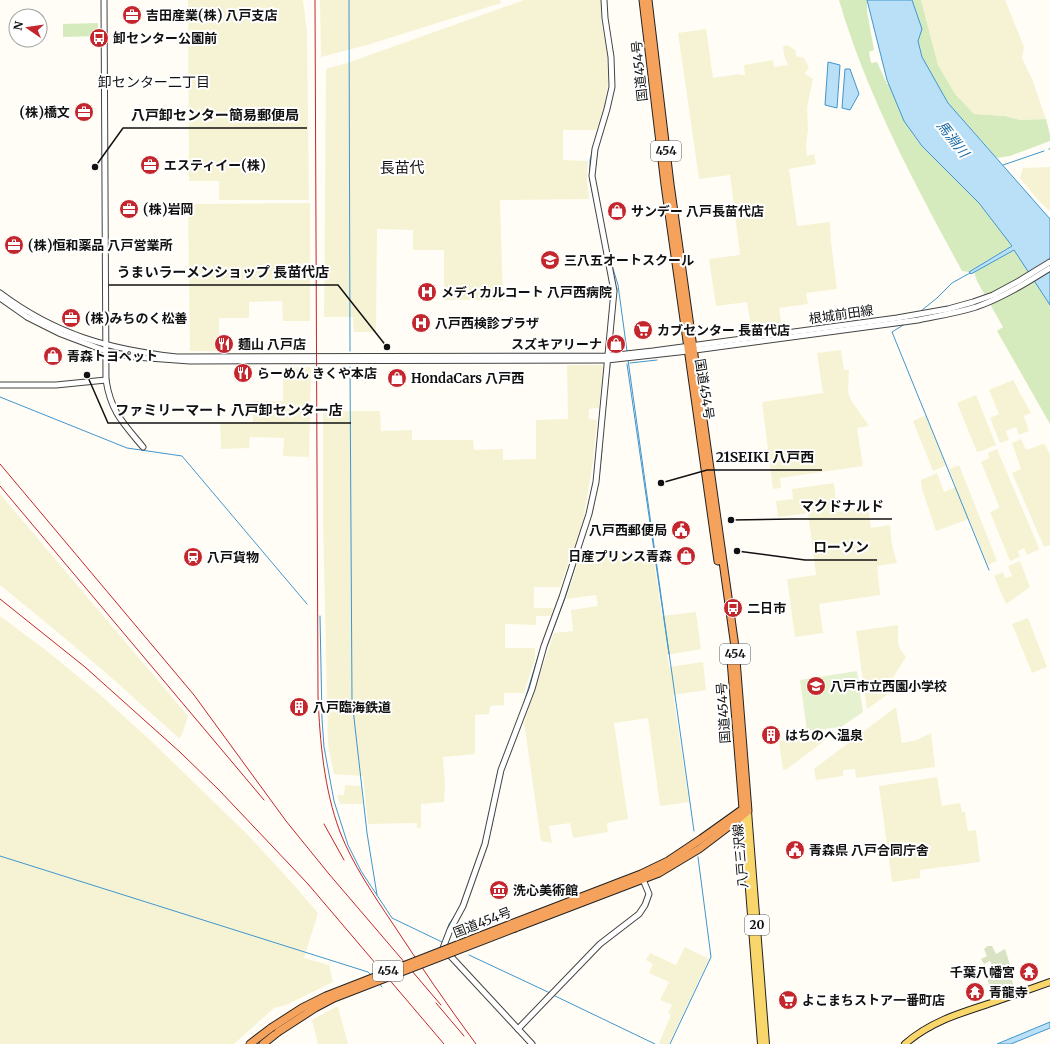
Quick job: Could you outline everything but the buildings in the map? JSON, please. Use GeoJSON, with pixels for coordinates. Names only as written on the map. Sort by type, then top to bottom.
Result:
{"type":"FeatureCollection","features":[{"type":"Feature","properties":{"kind":"highway","name":"国道454号"},"geometry":{"type":"LineString","coordinates":[[250,1044],[271,1028],[302,1008],[326,996],[642,877],[744,812],[730,647],[690,348],[656,112],[643,0]]}},
{"type":"Feature","properties":{"kind":"highway","name":"国道454号"},"geometry":{"type":"LineString","coordinates":[[648,0],[690,348]]}},
{"type":"Feature","properties":{"kind":"highway","name":"国道454号"},"geometry":{"type":"LineString","coordinates":[[263,1044],[278,1032],[315,1008],[341,995],[513,926]]}},
{"type":"Feature","properties":{"kind":"main road","name":"八戸三沢線"},"geometry":{"type":"LineString","coordinates":[[744,812],[761,1044]]}},
{"type":"Feature","properties":{"kind":"main road","name":"八戸三沢線"},"geometry":{"type":"LineString","coordinates":[[744,812],[766,1044]]}},
{"type":"Feature","properties":{"kind":"main road"},"geometry":{"type":"LineString","coordinates":[[905,1044],[930,1025],[950,1016],[1050,982]]}},
{"type":"Feature","properties":{"kind":"street"},"geometry":{"type":"LineString","coordinates":[[104,0],[106,380],[114,410],[143,448]]}},
{"type":"Feature","properties":{"kind":"street"},"geometry":{"type":"LineString","coordinates":[[532,1044],[443,948],[450,930],[463,906],[485,844],[501,770],[532,689],[544,646],[562,597],[589,514],[599,464],[602,409],[614,291],[614,284],[595,194],[592,170],[595,149],[612,87],[611,56],[605,18],[604,0]]}},
{"type":"Feature","properties":{"kind":"street"},"geometry":{"type":"LineString","coordinates":[[898,320],[948,309],[993,295],[1050,262]]}},
{"type":"Feature","properties":{"kind":"street"},"geometry":{"type":"LineString","coordinates":[[898,320],[949,314],[975,307],[1023,285],[1050,268]]}},
{"type":"Feature","properties":{"kind":"street"},"geometry":{"type":"LineString","coordinates":[[0,293],[29,314],[106,348]]}},
{"type":"Feature","properties":{"kind":"street"},"geometry":{"type":"LineString","coordinates":[[0,298],[34,321],[79,342],[106,348]]}},
{"type":"Feature","properties":{"kind":"street","name":"根城前田線"},"geometry":{"type":"LineString","coordinates":[[106,348],[135,357],[190,361],[608,358],[898,320]]}},
{"type":"Feature","properties":{"kind":"street"},"geometry":{"type":"LineString","coordinates":[[0,385],[56,385],[106,380]]}},
{"type":"Feature","properties":{"kind":"street"},"geometry":{"type":"LineString","coordinates":[[518,1029],[596,948],[638,914],[646,905],[649,894],[642,877]]}},
{"type":"Feature","properties":{"kind":"shaded area"},"geometry":{"type":"Polygon","coordinates":[[[188,0],[303,0],[307,32],[309,200],[219,200],[219,181],[189,181],[188,0]]]}},
{"type":"Feature","properties":{"kind":"shaded area"},"geometry":{"type":"Polygon","coordinates":[[[320,0],[500,0],[501,3],[367,45],[321,57],[320,0]]]}},
{"type":"Feature","properties":{"kind":"shaded area"},"geometry":{"type":"Polygon","coordinates":[[[524,0],[601,0],[601,21],[607,53],[608,83],[604,107],[596,130],[563,130],[563,160],[588,161],[587,180],[589,199],[500,200],[503,300],[444,300],[444,250],[413,250],[413,230],[377,229],[376,332],[354,332],[353,317],[324,317],[326,69],[350,62],[524,0]]]}},
{"type":"Feature","properties":{"kind":"shaded area"},"geometry":{"type":"Polygon","coordinates":[[[921,0],[1005,0],[1024,47],[1022,58],[1032,79],[1046,119],[1020,120],[1005,116],[974,114],[955,94],[938,65],[921,0]]]}},
{"type":"Feature","properties":{"kind":"shaded area"},"geometry":{"type":"Polygon","coordinates":[[[706,29],[713,78],[739,74],[745,75],[744,65],[773,60],[774,67],[788,65],[784,55],[783,46],[788,45],[796,51],[796,56],[804,58],[809,67],[805,74],[813,79],[807,108],[808,129],[806,144],[807,156],[814,154],[816,164],[789,169],[797,226],[830,222],[837,289],[806,293],[808,304],[779,308],[782,328],[752,333],[747,302],[716,306],[709,259],[740,255],[730,175],[699,179],[678,33],[706,29]]]}},
{"type":"Feature","properties":{"kind":"shaded area"},"geometry":{"type":"Polygon","coordinates":[[[1050,167],[1050,211],[1039,201],[1020,178],[1023,168],[1050,167]]]}},
{"type":"Feature","properties":{"kind":"shaded area"},"geometry":{"type":"Polygon","coordinates":[[[310,203],[310,321],[283,321],[282,301],[249,302],[249,318],[219,318],[219,351],[190,351],[188,204],[310,203]]]}},
{"type":"Feature","properties":{"kind":"shaded area"},"geometry":{"type":"Polygon","coordinates":[[[841,350],[844,370],[849,370],[849,395],[869,426],[857,428],[863,466],[780,478],[781,488],[773,489],[762,402],[823,393],[817,353],[841,350]]]}},
{"type":"Feature","properties":{"kind":"shaded area"},"geometry":{"type":"Polygon","coordinates":[[[567,365],[603,365],[599,408],[589,409],[589,419],[597,420],[593,461],[583,521],[560,587],[534,587],[534,608],[553,608],[552,616],[536,616],[536,625],[505,624],[505,648],[535,648],[535,659],[524,693],[504,693],[504,705],[490,706],[489,714],[475,715],[475,754],[443,757],[445,784],[444,802],[421,804],[421,828],[417,828],[417,823],[368,824],[363,776],[334,774],[328,744],[323,520],[323,411],[380,411],[381,431],[412,430],[412,440],[473,440],[474,450],[503,449],[503,460],[536,459],[536,420],[568,419],[567,365]]]}},
{"type":"Feature","properties":{"kind":"shaded area"},"geometry":{"type":"Polygon","coordinates":[[[311,367],[309,457],[283,456],[284,438],[250,437],[249,448],[221,449],[220,422],[253,422],[253,401],[283,401],[283,368],[311,367]]]}},
{"type":"Feature","properties":{"kind":"shaded area"},"geometry":{"type":"Polygon","coordinates":[[[1013,380],[1031,413],[1024,416],[1029,431],[1019,435],[1016,427],[1006,431],[1009,440],[1000,443],[990,418],[999,414],[989,390],[1013,380]]]}},
{"type":"Feature","properties":{"kind":"shaded area"},"geometry":{"type":"Polygon","coordinates":[[[976,395],[996,445],[979,452],[977,452],[957,403],[976,395]]]}},
{"type":"Feature","properties":{"kind":"shaded area"},"geometry":{"type":"Polygon","coordinates":[[[926,415],[946,465],[933,471],[913,421],[926,415]]]}},
{"type":"Feature","properties":{"kind":"shaded area"},"geometry":{"type":"Polygon","coordinates":[[[1021,439],[1026,450],[1045,444],[1050,455],[1050,545],[1044,547],[1012,473],[1021,469],[1012,443],[1021,439]]]}},
{"type":"Feature","properties":{"kind":"shaded area"},"geometry":{"type":"Polygon","coordinates":[[[997,449],[1039,548],[1038,550],[1027,555],[1024,548],[1018,551],[1020,557],[1010,561],[990,512],[999,508],[999,506],[981,462],[989,458],[988,453],[997,449]]]}},
{"type":"Feature","properties":{"kind":"shaded area"},"geometry":{"type":"Polygon","coordinates":[[[959,465],[997,561],[988,565],[969,519],[936,531],[922,489],[921,480],[937,473],[944,492],[956,487],[949,469],[959,465]]]}},
{"type":"Feature","properties":{"kind":"shaded area"},"geometry":{"type":"Polygon","coordinates":[[[834,483],[837,512],[868,507],[871,528],[890,525],[892,545],[897,563],[877,566],[880,595],[819,604],[823,633],[795,637],[787,579],[816,575],[808,513],[778,517],[776,501],[793,499],[792,489],[834,483]]]}},
{"type":"Feature","properties":{"kind":"shaded area"},"geometry":{"type":"Polygon","coordinates":[[[0,494],[188,716],[182,735],[179,738],[105,672],[0,585],[0,494]]]}},
{"type":"Feature","properties":{"kind":"shaded area"},"geometry":{"type":"Polygon","coordinates":[[[652,548],[662,616],[696,612],[701,649],[667,655],[669,667],[703,662],[706,690],[673,695],[689,802],[660,806],[648,718],[614,723],[628,819],[607,823],[608,832],[573,838],[570,823],[549,826],[552,843],[541,841],[524,722],[554,633],[573,631],[571,610],[598,606],[596,595],[566,599],[579,559],[652,548]]]}},
{"type":"Feature","properties":{"kind":"shaded area"},"geometry":{"type":"Polygon","coordinates":[[[1020,561],[1030,587],[1006,604],[994,576],[1003,572],[1005,578],[1012,576],[1008,566],[1020,561]]]}},
{"type":"Feature","properties":{"kind":"shaded area"},"geometry":{"type":"Polygon","coordinates":[[[0,616],[47,651],[98,693],[149,739],[247,834],[293,884],[318,913],[304,958],[329,965],[333,982],[286,1005],[274,1008],[234,1044],[0,1044],[0,616]]]}},
{"type":"Feature","properties":{"kind":"shaded area"},"geometry":{"type":"Polygon","coordinates":[[[1028,618],[1047,667],[1032,673],[1012,624],[1028,618]]]}},
{"type":"Feature","properties":{"kind":"shaded area"},"geometry":{"type":"Polygon","coordinates":[[[898,625],[898,643],[900,649],[906,657],[892,679],[894,690],[867,709],[856,631],[898,625]]]}},
{"type":"Feature","properties":{"kind":"shaded area"},"geometry":{"type":"Polygon","coordinates":[[[896,707],[902,743],[917,740],[931,733],[935,767],[856,778],[855,769],[843,770],[843,776],[816,780],[814,769],[896,707]]]}},
{"type":"Feature","properties":{"kind":"shaded area"},"geometry":{"type":"Polygon","coordinates":[[[836,732],[787,769],[783,770],[779,741],[836,732]]]}},
{"type":"Feature","properties":{"kind":"shaded area"},"geometry":{"type":"Polygon","coordinates":[[[937,777],[942,806],[960,803],[962,812],[965,812],[968,831],[976,830],[980,862],[920,870],[920,878],[892,882],[879,786],[937,777]]]}},
{"type":"Feature","properties":{"kind":"shaded area"},"geometry":{"type":"Polygon","coordinates":[[[345,785],[361,786],[363,804],[340,804],[337,795],[344,795],[345,785]]]}},
{"type":"Feature","properties":{"kind":"shaded area"},"geometry":{"type":"Polygon","coordinates":[[[685,947],[709,959],[669,1044],[660,1044],[659,1043],[671,1015],[668,1013],[672,1005],[660,1000],[669,982],[649,973],[653,964],[646,960],[650,953],[676,965],[685,947]]]}},
{"type":"Feature","properties":{"kind":"shaded area"},"geometry":{"type":"Polygon","coordinates":[[[338,1007],[348,1044],[318,1044],[312,1020],[338,1007]]]}},
{"type":"Feature","properties":{"kind":"green space"},"geometry":{"type":"Polygon","coordinates":[[[839,0],[867,0],[867,11],[874,50],[869,52],[871,63],[877,62],[887,84],[889,84],[904,121],[922,146],[979,203],[1012,246],[969,272],[962,271],[893,139],[863,71],[839,0]]]}},
{"type":"Feature","properties":{"kind":"green space"},"geometry":{"type":"Polygon","coordinates":[[[912,0],[921,0],[938,65],[955,94],[974,114],[1005,116],[1020,120],[1046,119],[1050,141],[1010,156],[997,158],[948,103],[933,78],[922,57],[918,41],[922,29],[912,0]]]}},
{"type":"Feature","properties":{"kind":"green space"},"geometry":{"type":"Polygon","coordinates":[[[98,23],[98,36],[63,37],[63,24],[98,23]]]}},
{"type":"Feature","properties":{"kind":"green space"},"geometry":{"type":"Polygon","coordinates":[[[1014,249],[1050,305],[1050,424],[997,331],[1003,327],[977,281],[974,272],[1014,249]]]}},
{"type":"Feature","properties":{"kind":"green space"},"geometry":{"type":"Polygon","coordinates":[[[857,671],[863,712],[841,727],[807,731],[800,680],[857,671]]]}},
{"type":"Feature","properties":{"kind":"green space"},"geometry":{"type":"Polygon","coordinates":[[[988,946],[992,946],[996,954],[1005,949],[1012,971],[1011,974],[1014,990],[993,998],[987,978],[991,976],[988,969],[993,966],[990,961],[984,964],[981,959],[987,956],[984,949],[988,946]]]}},
{"type":"Feature","properties":{"kind":"water","name":"馬淵川"},"geometry":{"type":"Polygon","coordinates":[[[867,0],[912,0],[922,29],[918,41],[922,57],[948,103],[1050,219],[1050,305],[1014,250],[971,274],[969,272],[1012,246],[979,203],[922,146],[904,121],[887,80],[867,0]]]}},
{"type":"Feature","properties":{"kind":"water"},"geometry":{"type":"Polygon","coordinates":[[[828,62],[840,65],[837,108],[825,105],[828,62]]]}},
{"type":"Feature","properties":{"kind":"water"},"geometry":{"type":"Polygon","coordinates":[[[845,69],[850,69],[859,94],[850,110],[842,108],[845,69]]]}},
{"type":"Feature","properties":{"kind":"water"},"geometry":{"type":"Polygon","coordinates":[[[1050,1022],[1050,1028],[1011,1044],[997,1044],[1050,1022]]]}},
{"type":"Feature","properties":{"kind":"waterway"},"geometry":{"type":"LineString","coordinates":[[349,0],[350,351]]}},
{"type":"Feature","properties":{"kind":"waterway"},"geometry":{"type":"LineString","coordinates":[[603,20],[604,29]]}},
{"type":"Feature","properties":{"kind":"waterway"},"geometry":{"type":"LineString","coordinates":[[610,36],[613,53]]}},
{"type":"Feature","properties":{"kind":"waterway"},"geometry":{"type":"LineString","coordinates":[[597,150],[607,117]]}},
{"type":"Feature","properties":{"kind":"waterway"},"geometry":{"type":"LineString","coordinates":[[597,134],[590,160],[590,180],[606,260]]}},
{"type":"Feature","properties":{"kind":"waterway"},"geometry":{"type":"LineString","coordinates":[[1003,165],[1044,151]]}},
{"type":"Feature","properties":{"kind":"waterway"},"geometry":{"type":"LineString","coordinates":[[611,262],[618,285],[627,351]]}},
{"type":"Feature","properties":{"kind":"waterway"},"geometry":{"type":"LineString","coordinates":[[921,311],[952,283],[970,273]]}},
{"type":"Feature","properties":{"kind":"waterway"},"geometry":{"type":"LineString","coordinates":[[616,296],[617,289]]}},
{"type":"Feature","properties":{"kind":"waterway"},"geometry":{"type":"LineString","coordinates":[[905,324],[892,332],[989,570]]}},
{"type":"Feature","properties":{"kind":"waterway"},"geometry":{"type":"LineString","coordinates":[[628,360],[694,831]]}},
{"type":"Feature","properties":{"kind":"waterway"},"geometry":{"type":"LineString","coordinates":[[630,363],[657,360]]}},
{"type":"Feature","properties":{"kind":"waterway"},"geometry":{"type":"LineString","coordinates":[[627,364],[669,654]]}},
{"type":"Feature","properties":{"kind":"waterway"},"geometry":{"type":"LineString","coordinates":[[607,391],[610,365]]}},
{"type":"Feature","properties":{"kind":"waterway"},"geometry":{"type":"LineString","coordinates":[[350,367],[352,700],[367,833],[377,895]]}},
{"type":"Feature","properties":{"kind":"waterway"},"geometry":{"type":"LineString","coordinates":[[600,416],[603,385]]}},
{"type":"Feature","properties":{"kind":"waterway"},"geometry":{"type":"LineString","coordinates":[[0,397],[127,448],[182,456],[307,604]]}},
{"type":"Feature","properties":{"kind":"waterway"},"geometry":{"type":"LineString","coordinates":[[593,508],[599,478],[602,450]]}},
{"type":"Feature","properties":{"kind":"waterway"},"geometry":{"type":"LineString","coordinates":[[545,651],[566,595],[585,534]]}},
{"type":"Feature","properties":{"kind":"waterway"},"geometry":{"type":"LineString","coordinates":[[320,616],[324,747],[334,801],[348,845],[361,871],[392,918],[442,942]]}},
{"type":"Feature","properties":{"kind":"waterway"},"geometry":{"type":"LineString","coordinates":[[523,706],[540,650]]}},
{"type":"Feature","properties":{"kind":"waterway"},"geometry":{"type":"LineString","coordinates":[[496,780],[498,771]]}},
{"type":"Feature","properties":{"kind":"waterway"},"geometry":{"type":"LineString","coordinates":[[491,830],[500,784]]}},
{"type":"Feature","properties":{"kind":"waterway"},"geometry":{"type":"LineString","coordinates":[[0,856],[368,972],[371,975]]}},
{"type":"Feature","properties":{"kind":"waterway"},"geometry":{"type":"LineString","coordinates":[[670,1044],[711,957],[698,857]]}},
{"type":"Feature","properties":{"kind":"waterway"},"geometry":{"type":"LineString","coordinates":[[463,899],[469,883]]}},
{"type":"Feature","properties":{"kind":"waterway"},"geometry":{"type":"LineString","coordinates":[[443,942],[449,924],[458,911]]}},
{"type":"Feature","properties":{"kind":"waterway"},"geometry":{"type":"LineString","coordinates":[[469,955],[550,993]]}},
{"type":"Feature","properties":{"kind":"waterway"},"geometry":{"type":"LineString","coordinates":[[379,983],[382,987]]}},
{"type":"Feature","properties":{"kind":"waterway"},"geometry":{"type":"LineString","coordinates":[[553,995],[655,1044]]}},
{"type":"Feature","properties":{"kind":"railway"},"geometry":{"type":"LineString","coordinates":[[315,0],[318,697],[324,765],[330,799],[340,832],[357,868],[423,970],[476,1044]]}},
{"type":"Feature","properties":{"kind":"railway"},"geometry":{"type":"LineString","coordinates":[[0,464],[194,695],[286,821],[329,874],[441,1005]]}},
{"type":"Feature","properties":{"kind":"railway"},"geometry":{"type":"LineString","coordinates":[[0,486],[264,800]]}},
{"type":"Feature","properties":{"kind":"railway"},"geometry":{"type":"LineString","coordinates":[[0,599],[85,667],[181,753],[219,790],[308,884],[444,1044]]}},
{"type":"Feature","properties":{"kind":"railway"},"geometry":{"type":"LineString","coordinates":[[324,824],[344,860]]}},
{"type":"Feature","properties":{"kind":"railway"},"geometry":{"type":"LineString","coordinates":[[436,1003],[464,1036]]}},
{"type":"Feature","properties":{"kind":"place","name":"吉田産業(株) 八戸支店"},"geometry":{"type":"Point","coordinates":[132,15]}},
{"type":"Feature","properties":{"kind":"place","name":"卸センター公園前"},"geometry":{"type":"Point","coordinates":[99,38]}},
{"type":"Feature","properties":{"kind":"place","name":"(株)橋文"},"geometry":{"type":"Point","coordinates":[84,112]}},
{"type":"Feature","properties":{"kind":"place","name":"エスティイー(株)"},"geometry":{"type":"Point","coordinates":[150,165]}},
{"type":"Feature","properties":{"kind":"place","name":"八戸卸センター簡易郵便局"},"geometry":{"type":"Point","coordinates":[95,167]}},
{"type":"Feature","properties":{"kind":"place","name":"(株)岩岡"},"geometry":{"type":"Point","coordinates":[129,209]}},
{"type":"Feature","properties":{"kind":"place","name":"サンデー 八戸長苗代店"},"geometry":{"type":"Point","coordinates":[617,211]}},
{"type":"Feature","properties":{"kind":"place","name":"(株)恒和薬品 八戸営業所"},"geometry":{"type":"Point","coordinates":[14,245]}},
{"type":"Feature","properties":{"kind":"place","name":"三八五オートスクール"},"geometry":{"type":"Point","coordinates":[550,260]}},
{"type":"Feature","properties":{"kind":"place","name":"メディカルコート 八戸西病院"},"geometry":{"type":"Point","coordinates":[427,292]}},
{"type":"Feature","properties":{"kind":"place","name":"(株)みちのく松善"},"geometry":{"type":"Point","coordinates":[71,318]}},
{"type":"Feature","properties":{"kind":"place","name":"八戸西検診プラザ"},"geometry":{"type":"Point","coordinates":[421,323]}},
{"type":"Feature","properties":{"kind":"place","name":"カブセンター 長苗代店"},"geometry":{"type":"Point","coordinates":[643,330]}},
{"type":"Feature","properties":{"kind":"place","name":"麺山 八戸店"},"geometry":{"type":"Point","coordinates":[224,344]}},
{"type":"Feature","properties":{"kind":"place","name":"スズキアリーナ"},"geometry":{"type":"Point","coordinates":[616,344]}},
{"type":"Feature","properties":{"kind":"place","name":"うまいラーメンショップ 長苗代店"},"geometry":{"type":"Point","coordinates":[387,347]}},
{"type":"Feature","properties":{"kind":"place","name":"青森トヨペット"},"geometry":{"type":"Point","coordinates":[53,356]}},
{"type":"Feature","properties":{"kind":"place","name":"らーめん きくや本店"},"geometry":{"type":"Point","coordinates":[243,373]}},
{"type":"Feature","properties":{"kind":"place","name":"ファミリーマート 八戸卸センター店"},"geometry":{"type":"Point","coordinates":[87,375]}},
{"type":"Feature","properties":{"kind":"place","name":"HondaCars 八戸西"},"geometry":{"type":"Point","coordinates":[397,378]}},
{"type":"Feature","properties":{"kind":"place","name":"21SEIKI 八戸西"},"geometry":{"type":"Point","coordinates":[661,483]}},
{"type":"Feature","properties":{"kind":"place","name":"マクドナルド"},"geometry":{"type":"Point","coordinates":[731,520]}},
{"type":"Feature","properties":{"kind":"place","name":"八戸西郵便局"},"geometry":{"type":"Point","coordinates":[681,530]}},
{"type":"Feature","properties":{"kind":"place","name":"ローソン"},"geometry":{"type":"Point","coordinates":[737,551]}},
{"type":"Feature","properties":{"kind":"place","name":"日産プリンス青森"},"geometry":{"type":"Point","coordinates":[686,556]}},
{"type":"Feature","properties":{"kind":"place","name":"八戸貨物"},"geometry":{"type":"Point","coordinates":[193,557]}},
{"type":"Feature","properties":{"kind":"place","name":"二日市"},"geometry":{"type":"Point","coordinates":[733,608]}},
{"type":"Feature","properties":{"kind":"place","name":"八戸市立西園小学校"},"geometry":{"type":"Point","coordinates":[816,686]}},
{"type":"Feature","properties":{"kind":"place","name":"八戸臨海鉄道"},"geometry":{"type":"Point","coordinates":[299,707]}},
{"type":"Feature","properties":{"kind":"place","name":"はちのへ温泉"},"geometry":{"type":"Point","coordinates":[771,735]}},
{"type":"Feature","properties":{"kind":"place","name":"青森県 八戸合同庁舎"},"geometry":{"type":"Point","coordinates":[795,850]}},
{"type":"Feature","properties":{"kind":"place","name":"洗心美術館"},"geometry":{"type":"Point","coordinates":[499,890]}},
{"type":"Feature","properties":{"kind":"place","name":"千葉八幡宮"},"geometry":{"type":"Point","coordinates":[1029,972]}},
{"type":"Feature","properties":{"kind":"place","name":"青龍寺"},"geometry":{"type":"Point","coordinates":[975,992]}},
{"type":"Feature","properties":{"kind":"place","name":"よこまちストア一番町店"},"geometry":{"type":"Point","coordinates":[788,1000]}},
{"type":"Feature","properties":{"kind":"district","name":"卸センター二丁目"},"geometry":{"type":"Point","coordinates":[154,82]}},
{"type":"Feature","properties":{"kind":"district","name":"長苗代"},"geometry":{"type":"Point","coordinates":[402,168]}}]}
